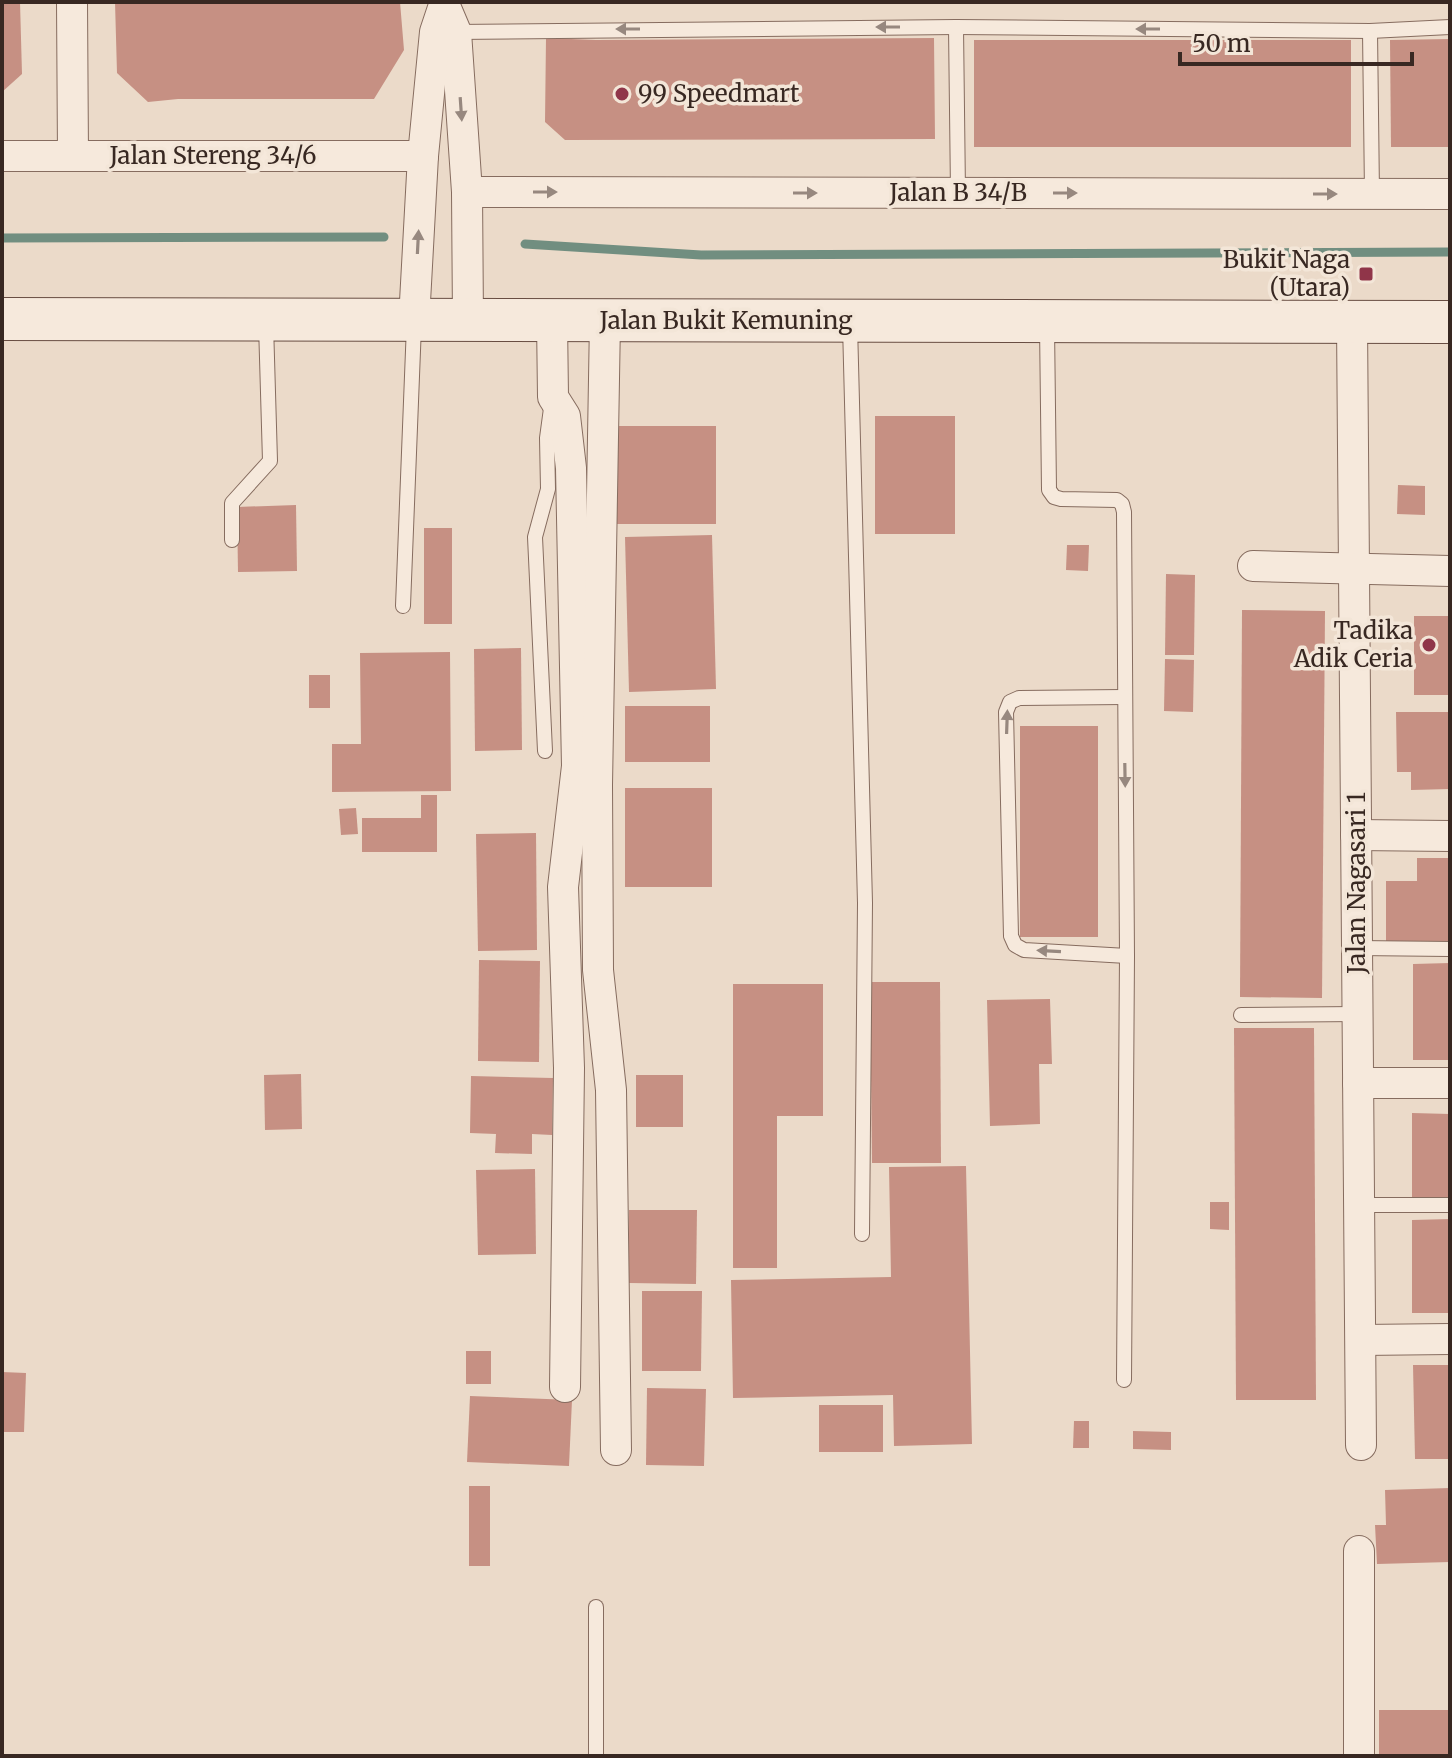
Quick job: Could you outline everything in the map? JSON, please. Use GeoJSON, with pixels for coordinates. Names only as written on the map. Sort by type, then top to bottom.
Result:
{"type":"FeatureCollection","features":[{"type":"Feature","properties":{"kind":"main road","name":"Jalan Bukit Kemuning"},"geometry":{"type":"LineString","coordinates":[[2,319],[1450,322]]}},
{"type":"Feature","properties":{"kind":"street"},"geometry":{"type":"LineString","coordinates":[[72,2],[73,156]]}},
{"type":"Feature","properties":{"kind":"street"},"geometry":{"type":"LineString","coordinates":[[414,320],[423,156],[445,18]]}},
{"type":"Feature","properties":{"kind":"street"},"geometry":{"type":"LineString","coordinates":[[445,18],[467,192],[468,320]]}},
{"type":"Feature","properties":{"kind":"street","name":"Jalan Stereng 34/6"},"geometry":{"type":"LineString","coordinates":[[2,156],[423,156]]}},
{"type":"Feature","properties":{"kind":"street","name":"Jalan B 34/B"},"geometry":{"type":"LineString","coordinates":[[467,192],[1450,194]]}},
{"type":"Feature","properties":{"kind":"street"},"geometry":{"type":"LineString","coordinates":[[552,320],[553,397],[565,416],[571,468],[577,766],[563,887],[569,1068],[565,1387]]}},
{"type":"Feature","properties":{"kind":"street"},"geometry":{"type":"LineString","coordinates":[[605,321],[598,954],[611,1090],[616,1450]]}},
{"type":"Feature","properties":{"kind":"street","name":"Jalan Nagasari 1"},"geometry":{"type":"LineString","coordinates":[[1352,322],[1361,1445]]}},
{"type":"Feature","properties":{"kind":"street"},"geometry":{"type":"LineString","coordinates":[[1253,566],[1450,571]]}},
{"type":"Feature","properties":{"kind":"street"},"geometry":{"type":"LineString","coordinates":[[1356,835],[1450,836]]}},
{"type":"Feature","properties":{"kind":"street"},"geometry":{"type":"LineString","coordinates":[[1358,1083],[1450,1083]]}},
{"type":"Feature","properties":{"kind":"street"},"geometry":{"type":"LineString","coordinates":[[1361,1340],[1450,1339]]}},
{"type":"Feature","properties":{"kind":"street"},"geometry":{"type":"LineString","coordinates":[[1359,1551],[1359,1756]]}},
{"type":"Feature","properties":{"kind":"lane"},"geometry":{"type":"LineString","coordinates":[[445,18],[1370,31],[1450,27]]}},
{"type":"Feature","properties":{"kind":"lane"},"geometry":{"type":"LineString","coordinates":[[956,27],[958,193]]}},
{"type":"Feature","properties":{"kind":"lane"},"geometry":{"type":"LineString","coordinates":[[1370,31],[1372,194]]}},
{"type":"Feature","properties":{"kind":"lane"},"geometry":{"type":"LineString","coordinates":[[232,540],[232,503],[270,461],[266,320]]}},
{"type":"Feature","properties":{"kind":"lane"},"geometry":{"type":"LineString","coordinates":[[403,606],[414,320]]}},
{"type":"Feature","properties":{"kind":"lane"},"geometry":{"type":"LineString","coordinates":[[850,321],[865,903],[862,1234]]}},
{"type":"Feature","properties":{"kind":"lane"},"geometry":{"type":"LineString","coordinates":[[1047,321],[1049,490],[1054,497],[1061,499],[1117,500],[1124,512],[1127,956],[1124,1380]]}},
{"type":"Feature","properties":{"kind":"lane"},"geometry":{"type":"LineString","coordinates":[[545,751],[535,537],[548,489],[547,438],[553,397]]}},
{"type":"Feature","properties":{"kind":"lane"},"geometry":{"type":"LineString","coordinates":[[1124,697],[1019,698],[1010,702],[1006,712],[1011,936],[1015,945],[1024,950],[1127,956]]}},
{"type":"Feature","properties":{"kind":"lane"},"geometry":{"type":"LineString","coordinates":[[1357,948],[1450,949]]}},
{"type":"Feature","properties":{"kind":"lane"},"geometry":{"type":"LineString","coordinates":[[1241,1015],[1358,1014]]}},
{"type":"Feature","properties":{"kind":"lane"},"geometry":{"type":"LineString","coordinates":[[1359,1205],[1450,1205]]}},
{"type":"Feature","properties":{"kind":"lane"},"geometry":{"type":"LineString","coordinates":[[596,1607],[596,1756]]}},
{"type":"Feature","properties":{"kind":"building"},"geometry":{"type":"Polygon","coordinates":[[[2,2],[20,2],[22,74],[2,92],[2,2]]]}},
{"type":"Feature","properties":{"kind":"building"},"geometry":{"type":"Polygon","coordinates":[[[115,2],[400,2],[404,50],[374,99],[178,99],[148,102],[117,73],[115,2]]]}},
{"type":"Feature","properties":{"kind":"building"},"geometry":{"type":"Polygon","coordinates":[[[546,38],[934,38],[935,139],[565,140],[545,122],[546,38]]]}},
{"type":"Feature","properties":{"kind":"building"},"geometry":{"type":"Polygon","coordinates":[[[1450,39],[1450,147],[1391,147],[1390,40],[1450,39]]]}},
{"type":"Feature","properties":{"kind":"building"},"geometry":{"type":"Polygon","coordinates":[[[974,40],[1351,40],[1351,147],[974,147],[974,40]]]}},
{"type":"Feature","properties":{"kind":"building"},"geometry":{"type":"Polygon","coordinates":[[[875,416],[955,416],[955,534],[875,534],[875,416]]]}},
{"type":"Feature","properties":{"kind":"building"},"geometry":{"type":"Polygon","coordinates":[[[610,426],[716,426],[716,524],[610,524],[610,426]]]}},
{"type":"Feature","properties":{"kind":"building"},"geometry":{"type":"Polygon","coordinates":[[[1398,485],[1425,486],[1425,515],[1397,514],[1398,485]]]}},
{"type":"Feature","properties":{"kind":"building"},"geometry":{"type":"Polygon","coordinates":[[[296,505],[297,571],[238,572],[237,507],[296,505]]]}},
{"type":"Feature","properties":{"kind":"building"},"geometry":{"type":"Polygon","coordinates":[[[424,528],[452,528],[452,624],[424,624],[424,528]]]}},
{"type":"Feature","properties":{"kind":"building"},"geometry":{"type":"Polygon","coordinates":[[[712,535],[716,689],[629,692],[625,537],[712,535]]]}},
{"type":"Feature","properties":{"kind":"building"},"geometry":{"type":"Polygon","coordinates":[[[1067,545],[1089,545],[1088,571],[1066,570],[1067,545]]]}},
{"type":"Feature","properties":{"kind":"building"},"geometry":{"type":"Polygon","coordinates":[[[1166,574],[1195,575],[1194,655],[1165,655],[1166,574]]]}},
{"type":"Feature","properties":{"kind":"building"},"geometry":{"type":"Polygon","coordinates":[[[1242,610],[1325,611],[1322,998],[1240,997],[1242,610]]]}},
{"type":"Feature","properties":{"kind":"building"},"geometry":{"type":"Polygon","coordinates":[[[1414,616],[1450,616],[1450,695],[1414,695],[1414,616]]]}},
{"type":"Feature","properties":{"kind":"building"},"geometry":{"type":"Polygon","coordinates":[[[521,648],[522,750],[475,751],[474,649],[521,648]]]}},
{"type":"Feature","properties":{"kind":"building"},"geometry":{"type":"Polygon","coordinates":[[[450,652],[451,791],[332,792],[332,744],[361,744],[360,653],[450,652]]]}},
{"type":"Feature","properties":{"kind":"building"},"geometry":{"type":"Polygon","coordinates":[[[1165,659],[1194,660],[1193,712],[1164,711],[1165,659]]]}},
{"type":"Feature","properties":{"kind":"building"},"geometry":{"type":"Polygon","coordinates":[[[309,675],[330,675],[330,708],[309,708],[309,675]]]}},
{"type":"Feature","properties":{"kind":"building"},"geometry":{"type":"Polygon","coordinates":[[[625,706],[710,706],[710,762],[625,762],[625,706]]]}},
{"type":"Feature","properties":{"kind":"building"},"geometry":{"type":"Polygon","coordinates":[[[1396,712],[1450,712],[1450,789],[1411,790],[1411,772],[1397,772],[1396,712]]]}},
{"type":"Feature","properties":{"kind":"building"},"geometry":{"type":"Polygon","coordinates":[[[1020,726],[1098,726],[1098,937],[1020,937],[1020,726]]]}},
{"type":"Feature","properties":{"kind":"building"},"geometry":{"type":"Polygon","coordinates":[[[625,788],[712,788],[712,887],[625,887],[625,788]]]}},
{"type":"Feature","properties":{"kind":"building"},"geometry":{"type":"Polygon","coordinates":[[[421,795],[437,795],[437,852],[362,852],[362,818],[421,818],[421,795]]]}},
{"type":"Feature","properties":{"kind":"building"},"geometry":{"type":"Polygon","coordinates":[[[356,808],[358,834],[341,835],[339,809],[356,808]]]}},
{"type":"Feature","properties":{"kind":"building"},"geometry":{"type":"Polygon","coordinates":[[[536,833],[537,950],[478,951],[476,834],[536,833]]]}},
{"type":"Feature","properties":{"kind":"building"},"geometry":{"type":"Polygon","coordinates":[[[1417,858],[1450,858],[1450,946],[1386,946],[1386,881],[1417,881],[1417,858]]]}},
{"type":"Feature","properties":{"kind":"building"},"geometry":{"type":"Polygon","coordinates":[[[479,960],[540,961],[539,1062],[478,1061],[479,960]]]}},
{"type":"Feature","properties":{"kind":"building"},"geometry":{"type":"Polygon","coordinates":[[[1450,963],[1450,1060],[1413,1060],[1413,964],[1450,963]]]}},
{"type":"Feature","properties":{"kind":"building"},"geometry":{"type":"Polygon","coordinates":[[[870,982],[940,982],[941,1163],[872,1163],[870,982]]]}},
{"type":"Feature","properties":{"kind":"building"},"geometry":{"type":"Polygon","coordinates":[[[733,984],[823,984],[823,1116],[777,1116],[777,1268],[733,1268],[733,984]]]}},
{"type":"Feature","properties":{"kind":"building"},"geometry":{"type":"Polygon","coordinates":[[[1050,999],[1052,1064],[1039,1064],[1040,1124],[990,1126],[987,1000],[1050,999]]]}},
{"type":"Feature","properties":{"kind":"building"},"geometry":{"type":"Polygon","coordinates":[[[1234,1028],[1314,1028],[1316,1400],[1236,1400],[1234,1028]]]}},
{"type":"Feature","properties":{"kind":"building"},"geometry":{"type":"Polygon","coordinates":[[[301,1074],[302,1129],[265,1130],[264,1075],[301,1074]]]}},
{"type":"Feature","properties":{"kind":"building"},"geometry":{"type":"Polygon","coordinates":[[[636,1075],[683,1075],[683,1127],[636,1127],[636,1075]]]}},
{"type":"Feature","properties":{"kind":"building"},"geometry":{"type":"Polygon","coordinates":[[[471,1076],[553,1078],[552,1135],[532,1134],[532,1154],[495,1153],[496,1134],[470,1133],[471,1076]]]}},
{"type":"Feature","properties":{"kind":"building"},"geometry":{"type":"Polygon","coordinates":[[[1412,1113],[1450,1114],[1450,1202],[1412,1202],[1412,1113]]]}},
{"type":"Feature","properties":{"kind":"building"},"geometry":{"type":"Polygon","coordinates":[[[966,1166],[972,1444],[894,1446],[893,1395],[733,1398],[731,1280],[891,1277],[889,1167],[966,1166]]]}},
{"type":"Feature","properties":{"kind":"building"},"geometry":{"type":"Polygon","coordinates":[[[535,1169],[536,1254],[478,1255],[476,1170],[535,1169]]]}},
{"type":"Feature","properties":{"kind":"building"},"geometry":{"type":"Polygon","coordinates":[[[1210,1202],[1229,1202],[1229,1230],[1210,1229],[1210,1202]]]}},
{"type":"Feature","properties":{"kind":"building"},"geometry":{"type":"Polygon","coordinates":[[[629,1210],[697,1210],[696,1284],[629,1283],[629,1210]]]}},
{"type":"Feature","properties":{"kind":"building"},"geometry":{"type":"Polygon","coordinates":[[[1450,1219],[1450,1313],[1412,1313],[1412,1220],[1450,1219]]]}},
{"type":"Feature","properties":{"kind":"building"},"geometry":{"type":"Polygon","coordinates":[[[642,1291],[702,1291],[701,1371],[642,1371],[642,1291]]]}},
{"type":"Feature","properties":{"kind":"building"},"geometry":{"type":"Polygon","coordinates":[[[466,1351],[491,1351],[491,1384],[466,1384],[466,1351]]]}},
{"type":"Feature","properties":{"kind":"building"},"geometry":{"type":"Polygon","coordinates":[[[1413,1365],[1450,1365],[1450,1459],[1415,1459],[1413,1365]]]}},
{"type":"Feature","properties":{"kind":"building"},"geometry":{"type":"Polygon","coordinates":[[[2,1372],[26,1373],[24,1432],[2,1432],[2,1372]]]}},
{"type":"Feature","properties":{"kind":"building"},"geometry":{"type":"Polygon","coordinates":[[[647,1388],[706,1389],[704,1466],[646,1465],[647,1388]]]}},
{"type":"Feature","properties":{"kind":"building"},"geometry":{"type":"Polygon","coordinates":[[[470,1396],[572,1400],[569,1466],[467,1462],[470,1396]]]}},
{"type":"Feature","properties":{"kind":"building"},"geometry":{"type":"Polygon","coordinates":[[[819,1405],[883,1405],[883,1452],[819,1452],[819,1405]]]}},
{"type":"Feature","properties":{"kind":"building"},"geometry":{"type":"Polygon","coordinates":[[[1074,1421],[1089,1421],[1089,1448],[1073,1448],[1074,1421]]]}},
{"type":"Feature","properties":{"kind":"building"},"geometry":{"type":"Polygon","coordinates":[[[1133,1431],[1171,1432],[1171,1450],[1133,1449],[1133,1431]]]}},
{"type":"Feature","properties":{"kind":"building"},"geometry":{"type":"Polygon","coordinates":[[[469,1486],[490,1486],[490,1566],[469,1566],[469,1486]]]}},
{"type":"Feature","properties":{"kind":"building"},"geometry":{"type":"Polygon","coordinates":[[[1450,1488],[1450,1562],[1377,1564],[1375,1525],[1386,1525],[1385,1490],[1450,1488]]]}},
{"type":"Feature","properties":{"kind":"building"},"geometry":{"type":"Polygon","coordinates":[[[1379,1710],[1448,1710],[1448,1756],[1379,1756],[1379,1710]]]}},
{"type":"Feature","properties":{"kind":"waterway"},"geometry":{"type":"LineString","coordinates":[[2,238],[384,237]]}},
{"type":"Feature","properties":{"kind":"waterway"},"geometry":{"type":"LineString","coordinates":[[525,244],[701,255],[1450,252]]}},
{"type":"Feature","properties":{"kind":"place","name":"99 Speedmart"},"geometry":{"type":"Point","coordinates":[622,94]}},
{"type":"Feature","properties":{"kind":"place","name":"Bukit Naga (Utara)"},"geometry":{"type":"Point","coordinates":[1366,274]}},
{"type":"Feature","properties":{"kind":"place","name":"Tadika Adik Ceria"},"geometry":{"type":"Point","coordinates":[1429,645]}}]}
